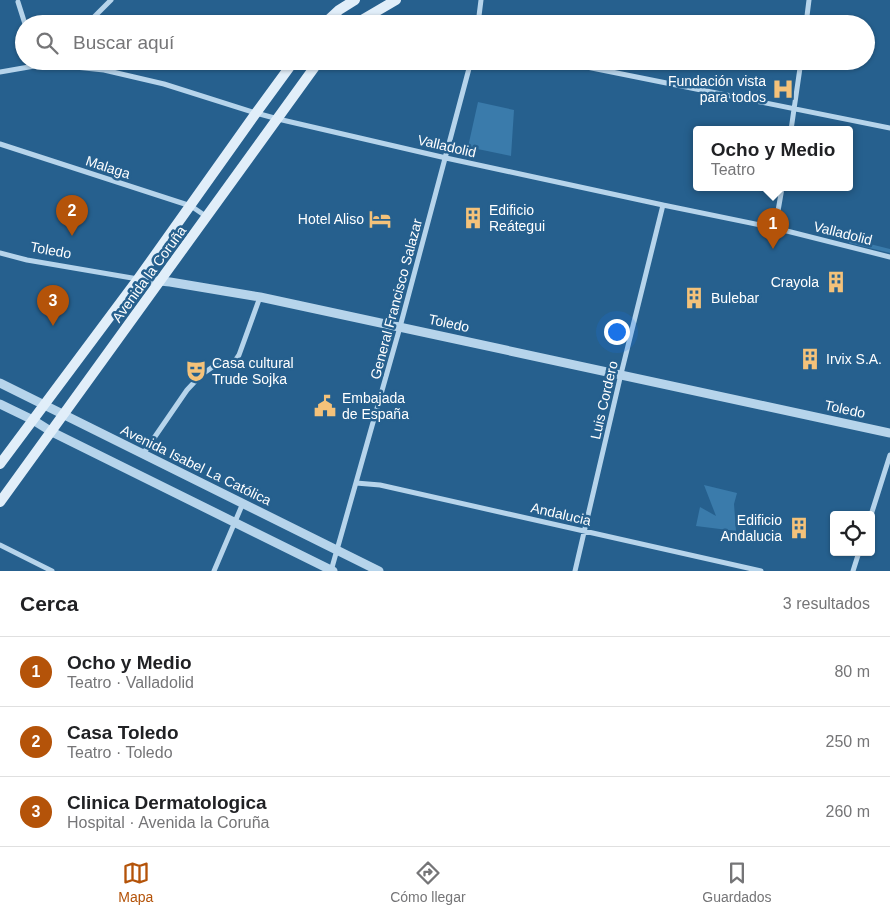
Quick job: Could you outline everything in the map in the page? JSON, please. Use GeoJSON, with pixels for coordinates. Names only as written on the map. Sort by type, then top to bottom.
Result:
{"type":"FeatureCollection","features":[{"type":"Feature","properties":{"kind":"main road"},"geometry":{"type":"LineString","coordinates":[[334,15],[355,0]]}},
{"type":"Feature","properties":{"kind":"main road"},"geometry":{"type":"LineString","coordinates":[[370,15],[396,0]]}},
{"type":"Feature","properties":{"kind":"main road","name":"Avenida la Coruña"},"geometry":{"type":"LineString","coordinates":[[0,464],[138,279],[287,70]]}},
{"type":"Feature","properties":{"kind":"main road","name":"Avenida la Coruña"},"geometry":{"type":"LineString","coordinates":[[0,502],[313,70]]}},
{"type":"Feature","properties":{"kind":"street"},"geometry":{"type":"LineString","coordinates":[[96,15],[111,0]]}},
{"type":"Feature","properties":{"kind":"street"},"geometry":{"type":"LineString","coordinates":[[479,15],[481,0]]}},
{"type":"Feature","properties":{"kind":"street"},"geometry":{"type":"LineString","coordinates":[[807,15],[809,0]]}},
{"type":"Feature","properties":{"kind":"street"},"geometry":{"type":"LineString","coordinates":[[18,2],[23,15]]}},
{"type":"Feature","properties":{"kind":"street","name":"Valladolid"},"geometry":{"type":"LineString","coordinates":[[0,72],[15,69]]}},
{"type":"Feature","properties":{"kind":"street","name":"Valladolid"},"geometry":{"type":"LineString","coordinates":[[104,70],[164,84],[278,119],[446,158],[775,228],[890,257]]}},
{"type":"Feature","properties":{"kind":"street","name":"General Francisco Salazar"},"geometry":{"type":"LineString","coordinates":[[332,571],[469,70]]}},
{"type":"Feature","properties":{"kind":"street"},"geometry":{"type":"LineString","coordinates":[[602,70],[890,128]]}},
{"type":"Feature","properties":{"kind":"street"},"geometry":{"type":"LineString","coordinates":[[792,126],[800,70]]}},
{"type":"Feature","properties":{"kind":"street","name":"Malaga"},"geometry":{"type":"LineString","coordinates":[[0,144],[191,206],[207,217]]}},
{"type":"Feature","properties":{"kind":"street"},"geometry":{"type":"LineString","coordinates":[[775,228],[781,191]]}},
{"type":"Feature","properties":{"kind":"street","name":"Luis Cordero"},"geometry":{"type":"LineString","coordinates":[[575,571],[662,205]]}},
{"type":"Feature","properties":{"kind":"street","name":"Toledo"},"geometry":{"type":"LineString","coordinates":[[0,253],[27,260],[138,279],[260,297],[890,433]]}},
{"type":"Feature","properties":{"kind":"street"},"geometry":{"type":"LineString","coordinates":[[144,454],[187,390],[200,376],[214,366],[226,365],[235,361],[239,355],[260,297]]}},
{"type":"Feature","properties":{"kind":"street","name":"Avenida Isabel La Católica"},"geometry":{"type":"LineString","coordinates":[[0,383],[379,571]]}},
{"type":"Feature","properties":{"kind":"street"},"geometry":{"type":"LineString","coordinates":[[0,404],[33,420],[52,432],[332,571]]}},
{"type":"Feature","properties":{"kind":"street"},"geometry":{"type":"LineString","coordinates":[[872,511],[890,455]]}},
{"type":"Feature","properties":{"kind":"street","name":"Andalucia"},"geometry":{"type":"LineString","coordinates":[[356,482],[380,485],[761,571]]}},
{"type":"Feature","properties":{"kind":"street"},"geometry":{"type":"LineString","coordinates":[[214,571],[243,503]]}},
{"type":"Feature","properties":{"kind":"street"},"geometry":{"type":"LineString","coordinates":[[0,545],[52,571]]}},
{"type":"Feature","properties":{"kind":"street"},"geometry":{"type":"LineString","coordinates":[[854,571],[858,556]]}},
{"type":"Feature","properties":{"kind":"shaded area"},"geometry":{"type":"Polygon","coordinates":[[[478,102],[514,110],[511,156],[468,147],[478,102]]]}},
{"type":"Feature","properties":{"kind":"shaded area"},"geometry":{"type":"Polygon","coordinates":[[[850,239],[890,249],[890,253],[849,243],[850,239]]]}},
{"type":"Feature","properties":{"kind":"shaded area"},"geometry":{"type":"Polygon","coordinates":[[[704,485],[737,493],[734,504],[736,531],[696,526],[700,507],[716,516],[704,485]]]}},
{"type":"Feature","properties":{"kind":"place","name":"Fundación vista para todos"},"geometry":{"type":"Point","coordinates":[783,89]}},
{"type":"Feature","properties":{"kind":"place","name":"Edificio Reátegui"},"geometry":{"type":"Point","coordinates":[473,218]}},
{"type":"Feature","properties":{"kind":"place","name":"Hotel Aliso"},"geometry":{"type":"Point","coordinates":[380,219]}},
{"type":"Feature","properties":{"kind":"place","name":"Casa Toledo"},"geometry":{"type":"Point","coordinates":[72,236]}},
{"type":"Feature","properties":{"kind":"place","name":"Ocho y Medio"},"geometry":{"type":"Point","coordinates":[773,249]}},
{"type":"Feature","properties":{"kind":"place","name":"Crayola"},"geometry":{"type":"Point","coordinates":[836,282]}},
{"type":"Feature","properties":{"kind":"place","name":"Bulebar"},"geometry":{"type":"Point","coordinates":[694,298]}},
{"type":"Feature","properties":{"kind":"place","name":"Clinica Dermatologica"},"geometry":{"type":"Point","coordinates":[53,326]}},
{"type":"Feature","properties":{"kind":"place","name":"Irvix S.A."},"geometry":{"type":"Point","coordinates":[810,359]}},
{"type":"Feature","properties":{"kind":"place","name":"Casa cultural Trude Sojka"},"geometry":{"type":"Point","coordinates":[196,371]}},
{"type":"Feature","properties":{"kind":"place","name":"Embajada de España"},"geometry":{"type":"Point","coordinates":[325,406]}},
{"type":"Feature","properties":{"kind":"place","name":"Edificio Andalucia"},"geometry":{"type":"Point","coordinates":[799,528]}}]}
